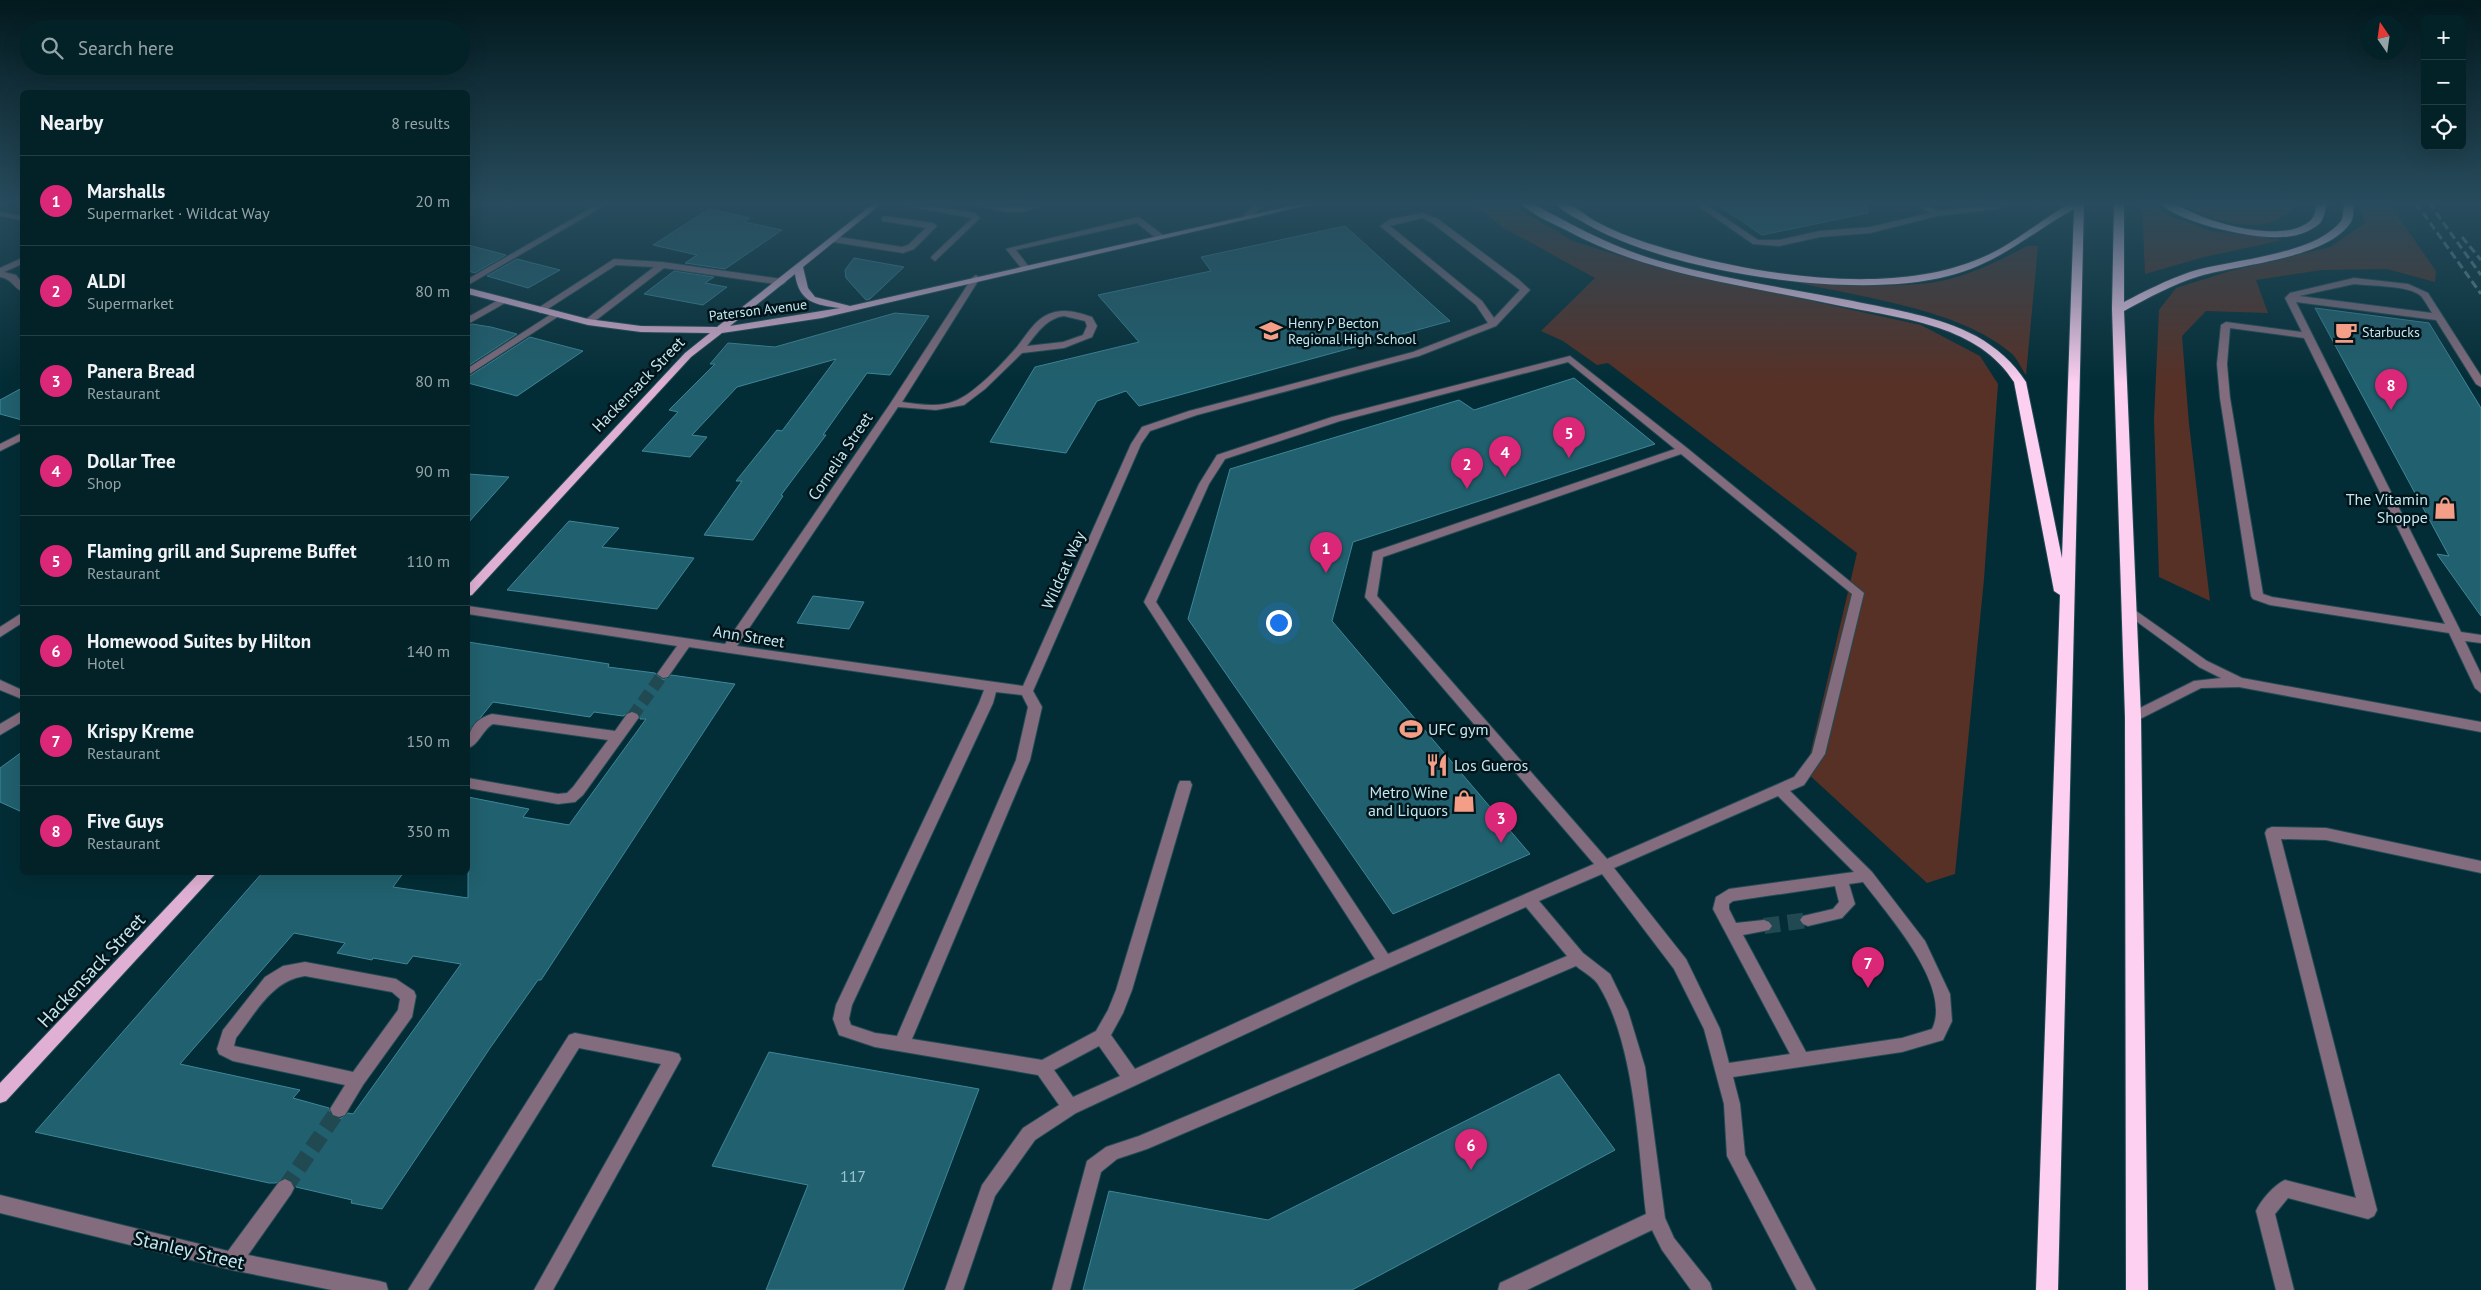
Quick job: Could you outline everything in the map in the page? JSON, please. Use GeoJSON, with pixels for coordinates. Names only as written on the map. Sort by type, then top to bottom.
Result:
{"type":"FeatureCollection","features":[{"type":"Feature","properties":{"kind":"highway"},"geometry":{"type":"LineString","coordinates":[[1659,263],[1684,270],[1912,316],[1963,334],[1992,351],[2014,371],[2021,387],[2067,619]]}},
{"type":"Feature","properties":{"kind":"highway"},"geometry":{"type":"LineString","coordinates":[[1712,263],[1810,280],[1857,282],[1902,280],[1948,273],[1979,263]]}},
{"type":"Feature","properties":{"kind":"highway"},"geometry":{"type":"LineString","coordinates":[[2047,1290],[2067,619],[2074,263]]}},
{"type":"Feature","properties":{"kind":"highway"},"geometry":{"type":"LineString","coordinates":[[2118,263],[2118,309],[2133,717],[2137,1290]]}},
{"type":"Feature","properties":{"kind":"highway"},"geometry":{"type":"LineString","coordinates":[[2118,309],[2194,274],[2241,263]]}},
{"type":"Feature","properties":{"kind":"main road","name":"Hackensack Street"},"geometry":{"type":"LineString","coordinates":[[470,590],[688,355],[805,263]]}},
{"type":"Feature","properties":{"kind":"main road","name":"Paterson Avenue"},"geometry":{"type":"LineString","coordinates":[[470,292],[588,322],[641,330],[722,330],[795,320],[1046,263]]}},
{"type":"Feature","properties":{"kind":"main road"},"geometry":{"type":"LineString","coordinates":[[799,268],[801,286],[804,293],[817,303],[855,307]]}},
{"type":"Feature","properties":{"kind":"main road","name":"Hackensack Street"},"geometry":{"type":"LineString","coordinates":[[0,1095],[207,875]]}},
{"type":"Feature","properties":{"kind":"street"},"geometry":{"type":"LineString","coordinates":[[0,272],[18,263]]}},
{"type":"Feature","properties":{"kind":"street"},"geometry":{"type":"LineString","coordinates":[[470,281],[500,263]]}},
{"type":"Feature","properties":{"kind":"street"},"geometry":{"type":"LineString","coordinates":[[540,310],[612,263]]}},
{"type":"Feature","properties":{"kind":"street"},"geometry":{"type":"LineString","coordinates":[[633,263],[662,265],[782,282]]}},
{"type":"Feature","properties":{"kind":"street"},"geometry":{"type":"LineString","coordinates":[[1021,263],[1025,268]]}},
{"type":"Feature","properties":{"kind":"street"},"geometry":{"type":"LineString","coordinates":[[1430,263],[1479,303],[1493,324],[1525,290],[1491,263]]}},
{"type":"Feature","properties":{"kind":"street"},"geometry":{"type":"LineString","coordinates":[[588,322],[662,265]]}},
{"type":"Feature","properties":{"kind":"street"},"geometry":{"type":"LineString","coordinates":[[0,272],[13,277],[20,286]]}},
{"type":"Feature","properties":{"kind":"street","name":"Cornelia Street"},"geometry":{"type":"LineString","coordinates":[[728,649],[895,404],[976,278]]}},
{"type":"Feature","properties":{"kind":"street"},"geometry":{"type":"LineString","coordinates":[[2290,298],[2293,295],[2306,291],[2354,281],[2408,287],[2419,291],[2425,295],[2481,384]]}},
{"type":"Feature","properties":{"kind":"street"},"geometry":{"type":"LineString","coordinates":[[2290,298],[2438,317]]}},
{"type":"Feature","properties":{"kind":"street"},"geometry":{"type":"LineString","coordinates":[[2290,298],[2480,685]]}},
{"type":"Feature","properties":{"kind":"street"},"geometry":{"type":"LineString","coordinates":[[470,320],[502,301]]}},
{"type":"Feature","properties":{"kind":"street"},"geometry":{"type":"LineString","coordinates":[[470,371],[556,314]]}},
{"type":"Feature","properties":{"kind":"street"},"geometry":{"type":"LineString","coordinates":[[895,404],[939,407],[959,404],[970,398],[1019,350],[1032,331],[1046,317],[1075,314],[1088,319],[1092,326],[1087,337],[1064,345],[1019,350]]}},
{"type":"Feature","properties":{"kind":"street","name":"Wildcat Way"},"geometry":{"type":"LineString","coordinates":[[1027,691],[1136,444],[1146,429],[1193,413],[1416,354],[1493,324]]}},
{"type":"Feature","properties":{"kind":"street"},"geometry":{"type":"LineString","coordinates":[[2308,336],[2226,325],[2222,364],[2225,398],[2257,596],[2270,601],[2481,639]]}},
{"type":"Feature","properties":{"kind":"street"},"geometry":{"type":"LineString","coordinates":[[954,1290],[988,1191],[1029,1134],[1070,1107],[1131,1077],[1385,962],[1799,781],[1818,754],[1858,593],[1570,359],[1336,419],[1221,457],[1204,484],[1150,602],[1385,962]]}},
{"type":"Feature","properties":{"kind":"street"},"geometry":{"type":"LineString","coordinates":[[0,448],[20,437]]}},
{"type":"Feature","properties":{"kind":"street"},"geometry":{"type":"LineString","coordinates":[[1683,450],[1377,555],[1371,597],[1604,866],[1680,964],[1712,1029],[1732,1104],[1736,1156],[1807,1290]]}},
{"type":"Feature","properties":{"kind":"street","name":"Ann Street"},"geometry":{"type":"LineString","coordinates":[[470,610],[1027,691]]}},
{"type":"Feature","properties":{"kind":"street"},"geometry":{"type":"LineString","coordinates":[[2129,610],[2204,664],[2239,682]]}},
{"type":"Feature","properties":{"kind":"street"},"geometry":{"type":"LineString","coordinates":[[0,633],[20,618]]}},
{"type":"Feature","properties":{"kind":"street"},"geometry":{"type":"LineString","coordinates":[[663,674],[686,643]]}},
{"type":"Feature","properties":{"kind":"street"},"geometry":{"type":"LineString","coordinates":[[2133,717],[2199,684],[2239,682],[2481,727]]}},
{"type":"Feature","properties":{"kind":"street"},"geometry":{"type":"LineString","coordinates":[[0,685],[20,694]]}},
{"type":"Feature","properties":{"kind":"street"},"geometry":{"type":"LineString","coordinates":[[991,687],[986,703],[844,1005],[841,1019],[845,1030],[858,1036],[1043,1068],[1102,1036],[1116,1013],[1124,990],[1185,785]]}},
{"type":"Feature","properties":{"kind":"street"},"geometry":{"type":"LineString","coordinates":[[902,1044],[1023,760],[1035,707],[1027,691]]}},
{"type":"Feature","properties":{"kind":"street"},"geometry":{"type":"LineString","coordinates":[[0,730],[20,717]]}},
{"type":"Feature","properties":{"kind":"street"},"geometry":{"type":"LineString","coordinates":[[470,783],[558,799],[570,798],[578,791],[632,717]]}},
{"type":"Feature","properties":{"kind":"street"},"geometry":{"type":"LineString","coordinates":[[470,740],[484,723],[492,718],[618,736]]}},
{"type":"Feature","properties":{"kind":"street"},"geometry":{"type":"LineString","coordinates":[[1724,1071],[1902,1045],[1937,1035],[1944,1021],[1942,994],[1920,946],[1866,876],[1780,789]]}},
{"type":"Feature","properties":{"kind":"street"},"geometry":{"type":"LineString","coordinates":[[2285,1290],[2265,1211],[2285,1189],[2368,1210],[2272,833],[2326,834],[2481,867]]}},
{"type":"Feature","properties":{"kind":"street"},"geometry":{"type":"LineString","coordinates":[[1802,1060],[1721,909],[1721,901],[1729,895],[1866,876]]}},
{"type":"Feature","properties":{"kind":"street"},"geometry":{"type":"LineString","coordinates":[[1808,920],[1837,914],[1847,904],[1840,879]]}},
{"type":"Feature","properties":{"kind":"street"},"geometry":{"type":"LineString","coordinates":[[1528,899],[1578,958],[1604,979],[1620,1011],[1637,1066],[1656,1219],[1668,1244],[1703,1290]]}},
{"type":"Feature","properties":{"kind":"street"},"geometry":{"type":"LineString","coordinates":[[1732,930],[1764,926]]}},
{"type":"Feature","properties":{"kind":"street"},"geometry":{"type":"LineString","coordinates":[[1061,1290],[1093,1168],[1112,1153],[1141,1144],[1578,958]]}},
{"type":"Feature","properties":{"kind":"street"},"geometry":{"type":"LineString","coordinates":[[339,1109],[357,1080],[406,1012],[408,996],[396,986],[305,969],[288,971],[271,982],[228,1035],[225,1049],[234,1054],[357,1080]]}},
{"type":"Feature","properties":{"kind":"street"},"geometry":{"type":"LineString","coordinates":[[1102,1036],[1131,1077]]}},
{"type":"Feature","properties":{"kind":"street"},"geometry":{"type":"LineString","coordinates":[[417,1290],[575,1040],[673,1059],[542,1290]]}},
{"type":"Feature","properties":{"kind":"street"},"geometry":{"type":"LineString","coordinates":[[1043,1068],[1070,1107]]}},
{"type":"Feature","properties":{"kind":"street"},"geometry":{"type":"LineString","coordinates":[[232,1260],[285,1188]]}},
{"type":"Feature","properties":{"kind":"street","name":"Stanley Street"},"geometry":{"type":"LineString","coordinates":[[0,1204],[232,1260],[379,1290]]}},
{"type":"Feature","properties":{"kind":"street"},"geometry":{"type":"LineString","coordinates":[[1507,1290],[1656,1219]]}},
{"type":"Feature","properties":{"kind":"shaded area"},"geometry":{"type":"Polygon","coordinates":[[[1568,263],[1644,263],[1921,325],[1980,356],[1998,384],[1984,579],[1955,874],[1927,883],[1806,772],[1857,553],[1608,363],[1597,365],[1563,341],[1541,331],[1595,278],[1568,263]]]}},
{"type":"Feature","properties":{"kind":"shaded area"},"geometry":{"type":"Polygon","coordinates":[[[1992,263],[2036,263],[2026,375],[2011,353],[1990,338],[1965,325],[1937,315],[1878,299],[1795,282],[1845,285],[1914,284],[1943,281],[1992,263]]]}},
{"type":"Feature","properties":{"kind":"shaded area"},"geometry":{"type":"Polygon","coordinates":[[[2145,263],[2182,263],[2145,274],[2145,263]]]}},
{"type":"Feature","properties":{"kind":"shaded area"},"geometry":{"type":"Polygon","coordinates":[[[2262,263],[2431,263],[2436,271],[2435,282],[2387,269],[2321,270],[2256,280],[2268,313],[2206,311],[2182,336],[2189,424],[2210,601],[2159,577],[2154,419],[2159,310],[2176,288],[2262,263]]]}},
{"type":"Feature","properties":{"kind":"building"},"geometry":{"type":"Polygon","coordinates":[[[470,263],[492,263],[475,273],[470,272],[470,263]]]}},
{"type":"Feature","properties":{"kind":"building"},"geometry":{"type":"Polygon","coordinates":[[[510,263],[533,263],[560,270],[528,288],[487,276],[510,263]]]}},
{"type":"Feature","properties":{"kind":"building"},"geometry":{"type":"Polygon","coordinates":[[[686,263],[733,263],[725,269],[686,263]]]}},
{"type":"Feature","properties":{"kind":"building"},"geometry":{"type":"Polygon","coordinates":[[[850,263],[883,263],[904,267],[870,299],[866,300],[846,278],[845,270],[850,263]]]}},
{"type":"Feature","properties":{"kind":"building","name":"Henry P Becton Regional High School"},"geometry":{"type":"Polygon","coordinates":[[[1205,263],[1386,263],[1450,321],[1139,406],[1126,391],[1097,401],[1066,453],[990,442],[1035,367],[1139,342],[1098,295],[1211,271],[1205,263]]]}},
{"type":"Feature","properties":{"kind":"building"},"geometry":{"type":"Polygon","coordinates":[[[674,271],[714,277],[705,283],[727,287],[703,305],[644,294],[674,271]]]}},
{"type":"Feature","properties":{"kind":"building"},"geometry":{"type":"Polygon","coordinates":[[[2315,308],[2429,323],[2481,408],[2481,616],[2437,554],[2449,556],[2315,308]]]}},
{"type":"Feature","properties":{"kind":"building"},"geometry":{"type":"Polygon","coordinates":[[[895,313],[929,316],[890,375],[867,373],[823,435],[826,435],[781,495],[783,496],[753,540],[704,535],[742,481],[736,481],[777,430],[782,431],[836,359],[737,387],[692,435],[707,437],[690,457],[642,451],[678,412],[669,410],[715,364],[710,364],[728,343],[775,347],[895,313]]]}},
{"type":"Feature","properties":{"kind":"building"},"geometry":{"type":"Polygon","coordinates":[[[470,325],[491,327],[517,334],[470,365],[470,325]]]}},
{"type":"Feature","properties":{"kind":"building"},"geometry":{"type":"Polygon","coordinates":[[[530,337],[583,351],[517,396],[470,384],[470,376],[530,337]]]}},
{"type":"Feature","properties":{"kind":"building"},"geometry":{"type":"Polygon","coordinates":[[[1574,378],[1655,444],[1353,542],[1332,621],[1530,854],[1393,914],[1188,619],[1230,469],[1459,400],[1474,410],[1574,378]]]}},
{"type":"Feature","properties":{"kind":"building"},"geometry":{"type":"Polygon","coordinates":[[[20,389],[20,419],[0,414],[0,400],[20,389]]]}},
{"type":"Feature","properties":{"kind":"building"},"geometry":{"type":"Polygon","coordinates":[[[470,474],[509,477],[470,521],[470,474]]]}},
{"type":"Feature","properties":{"kind":"building"},"geometry":{"type":"Polygon","coordinates":[[[569,521],[619,528],[602,547],[694,558],[657,609],[507,590],[569,521]]]}},
{"type":"Feature","properties":{"kind":"building"},"geometry":{"type":"Polygon","coordinates":[[[813,596],[864,602],[849,629],[797,623],[813,596]]]}},
{"type":"Feature","properties":{"kind":"building"},"geometry":{"type":"Polygon","coordinates":[[[470,642],[609,664],[608,667],[655,673],[663,680],[671,675],[735,684],[541,980],[538,980],[490,1048],[382,1209],[351,1203],[352,1200],[296,1187],[293,1181],[286,1177],[276,1183],[269,1183],[35,1132],[260,875],[402,875],[393,887],[468,898],[468,875],[470,875],[470,797],[529,809],[523,817],[569,825],[646,719],[640,719],[639,713],[633,710],[623,716],[594,712],[590,717],[493,702],[470,731],[470,642]],[[294,933],[180,1064],[300,1090],[293,1098],[329,1108],[331,1116],[340,1119],[348,1113],[353,1114],[461,964],[413,956],[407,964],[337,953],[345,943],[294,933]]]}},
{"type":"Feature","properties":{"kind":"building"},"geometry":{"type":"Polygon","coordinates":[[[20,753],[20,811],[0,802],[0,768],[20,753]]]}},
{"type":"Feature","properties":{"kind":"building"},"geometry":{"type":"Polygon","coordinates":[[[769,1052],[979,1089],[903,1290],[766,1290],[808,1185],[712,1166],[769,1052]]]}},
{"type":"Feature","properties":{"kind":"building"},"geometry":{"type":"Polygon","coordinates":[[[1559,1074],[1615,1150],[1352,1290],[1083,1290],[1109,1191],[1268,1220],[1559,1074]]]}},
{"type":"Feature","properties":{"kind":"tunnel"},"geometry":{"type":"LineString","coordinates":[[632,717],[663,674]]}},
{"type":"Feature","properties":{"kind":"tunnel"},"geometry":{"type":"LineString","coordinates":[[1764,926],[1808,920]]}},
{"type":"Feature","properties":{"kind":"tunnel"},"geometry":{"type":"LineString","coordinates":[[285,1188],[339,1109]]}},
{"type":"Feature","properties":{"kind":"railway"},"geometry":{"type":"LineString","coordinates":[[2459,263],[2481,294]]}},
{"type":"Feature","properties":{"kind":"railway"},"geometry":{"type":"LineString","coordinates":[[2472,263],[2481,275]]}},
{"type":"Feature","properties":{"kind":"place","name":"Henry P Becton Regional High School"},"geometry":{"type":"Point","coordinates":[1271,331]}},
{"type":"Feature","properties":{"kind":"place","name":"Starbucks"},"geometry":{"type":"Point","coordinates":[2346,332]}},
{"type":"Feature","properties":{"kind":"place","name":"Five Guys"},"geometry":{"type":"Point","coordinates":[2391,410]}},
{"type":"Feature","properties":{"kind":"place","name":"Flaming grill and Supreme Buffet"},"geometry":{"type":"Point","coordinates":[1569,458]}},
{"type":"Feature","properties":{"kind":"place","name":"Dollar Tree"},"geometry":{"type":"Point","coordinates":[1505,477]}},
{"type":"Feature","properties":{"kind":"place","name":"ALDI"},"geometry":{"type":"Point","coordinates":[1467,489]}},
{"type":"Feature","properties":{"kind":"place","name":"The Vitamin Shoppe"},"geometry":{"type":"Point","coordinates":[2445,508]}},
{"type":"Feature","properties":{"kind":"place","name":"Marshalls"},"geometry":{"type":"Point","coordinates":[1326,573]}},
{"type":"Feature","properties":{"kind":"place","name":"UFC gym"},"geometry":{"type":"Point","coordinates":[1411,729]}},
{"type":"Feature","properties":{"kind":"place","name":"Los Gueros"},"geometry":{"type":"Point","coordinates":[1437,765]}},
{"type":"Feature","properties":{"kind":"place","name":"Metro Wine and Liquors"},"geometry":{"type":"Point","coordinates":[1464,801]}},
{"type":"Feature","properties":{"kind":"place","name":"Panera Bread"},"geometry":{"type":"Point","coordinates":[1501,843]}},
{"type":"Feature","properties":{"kind":"place","name":"Krispy Kreme"},"geometry":{"type":"Point","coordinates":[1868,988]}},
{"type":"Feature","properties":{"kind":"place","name":"Homewood Suites by Hilton"},"geometry":{"type":"Point","coordinates":[1471,1170]}}]}
